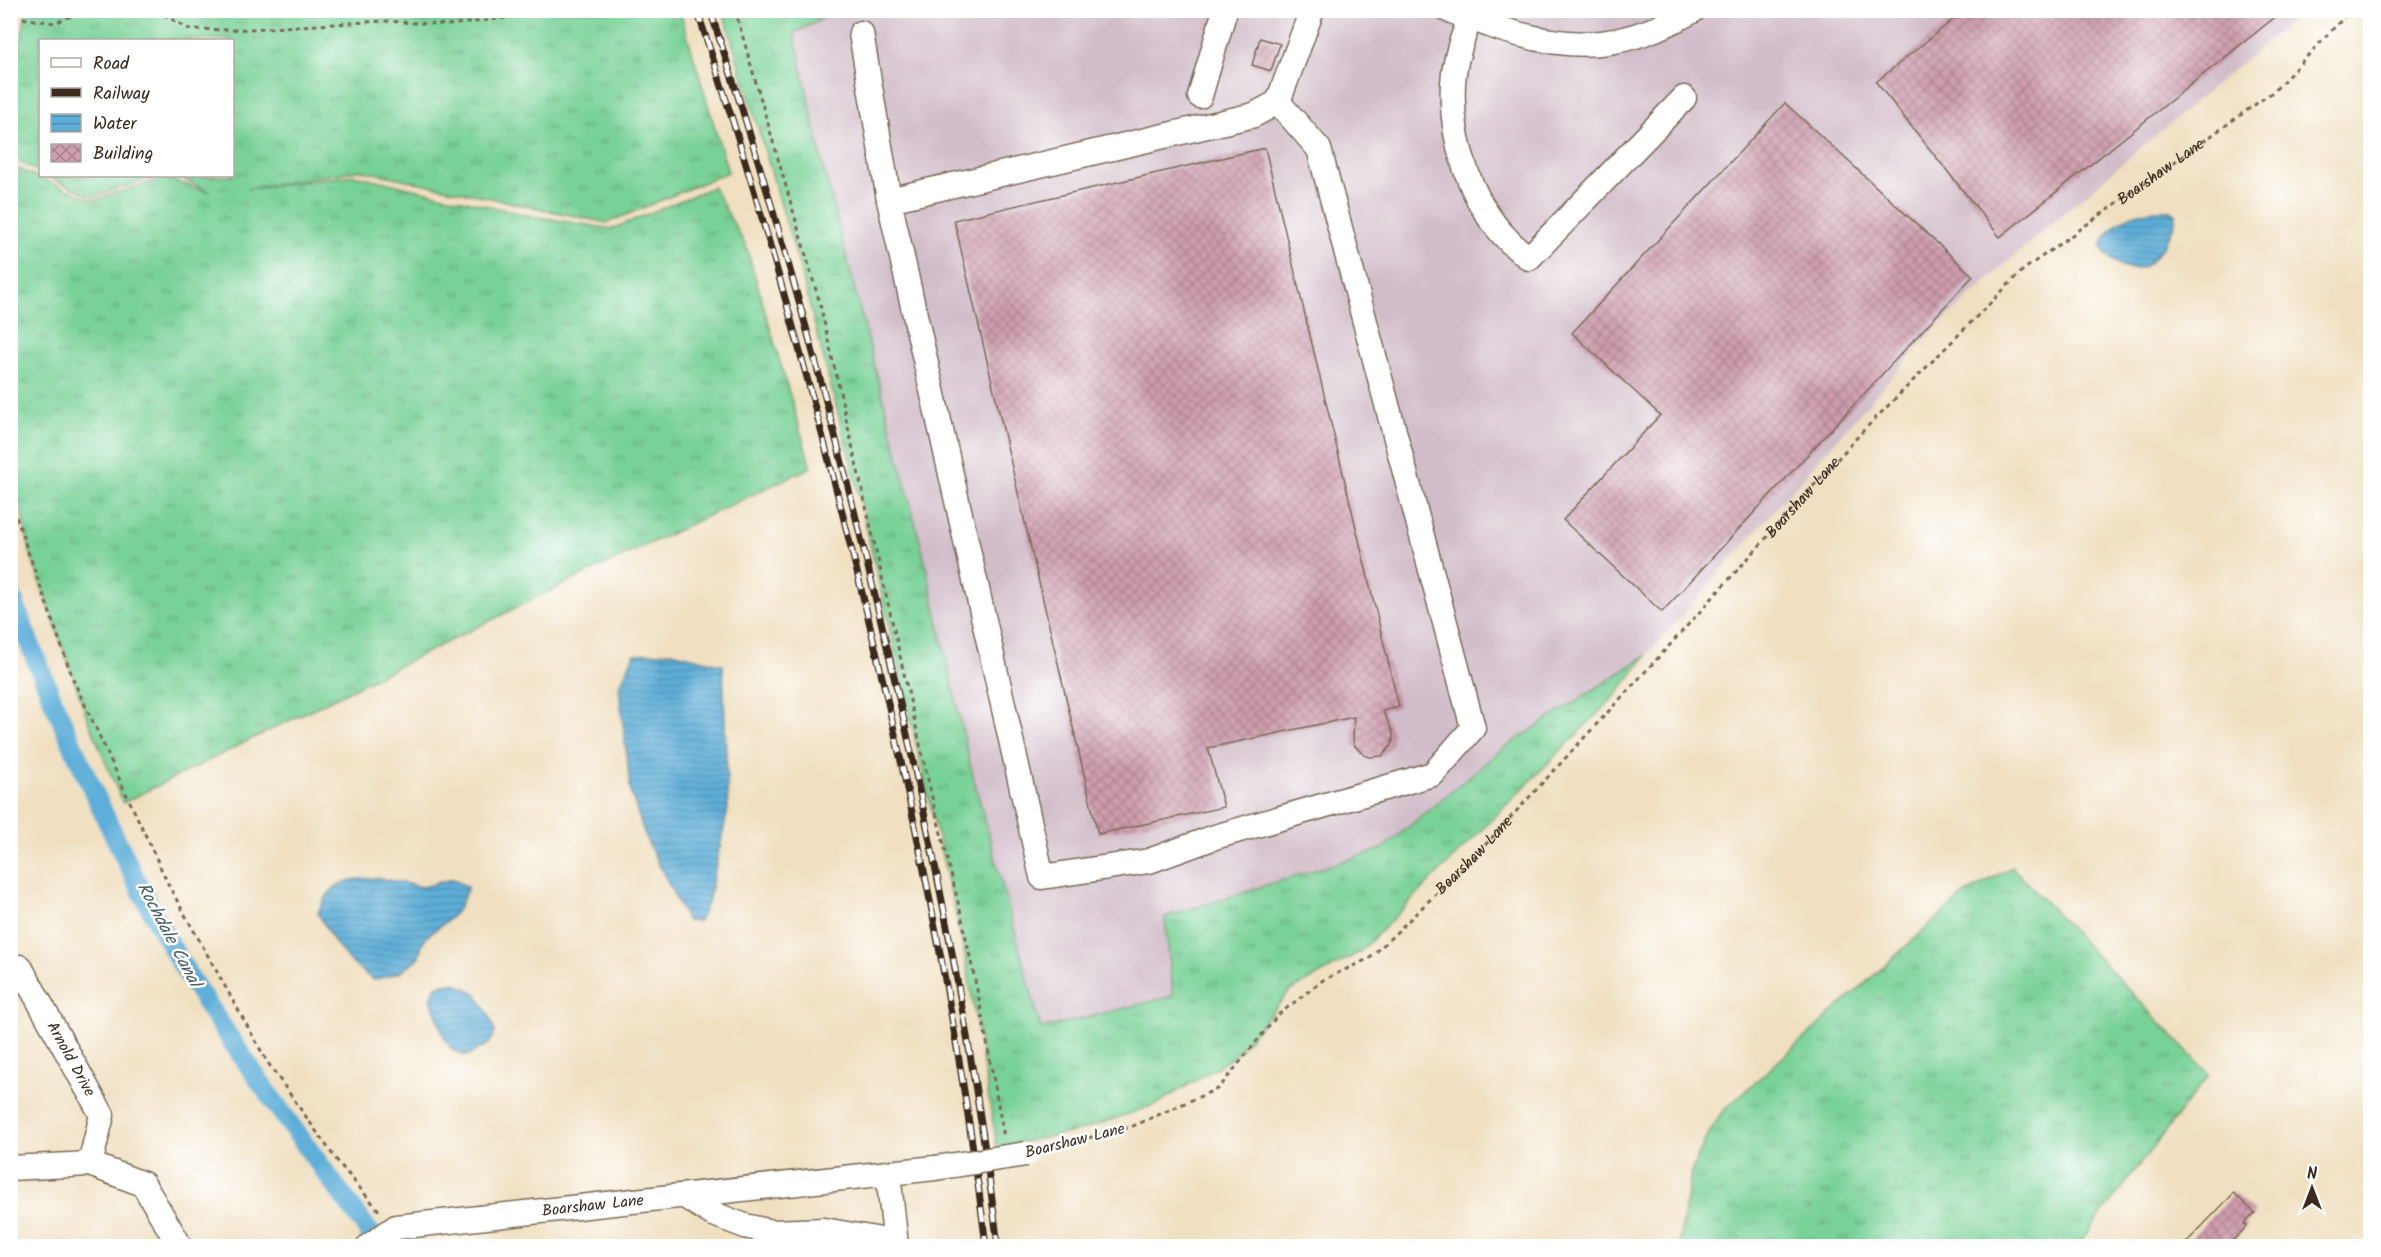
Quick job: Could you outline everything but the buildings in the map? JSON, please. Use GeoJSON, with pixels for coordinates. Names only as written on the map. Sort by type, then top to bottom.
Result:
{"type":"FeatureCollection","features":[{"type":"Feature","properties":{"kind":"street"},"geometry":{"type":"LineString","coordinates":[[1200,96],[1225,10]]}},
{"type":"Feature","properties":{"kind":"street"},"geometry":{"type":"LineString","coordinates":[[889,200],[1254,115],[1278,102],[1312,10]]}},
{"type":"Feature","properties":{"kind":"street"},"geometry":{"type":"LineString","coordinates":[[1684,98],[1529,258],[1508,241],[1482,205],[1469,181],[1460,150],[1454,113],[1453,85],[1459,14],[1534,37],[1588,44],[1612,43],[1635,37],[1694,10]]}},
{"type":"Feature","properties":{"kind":"street"},"geometry":{"type":"LineString","coordinates":[[861,33],[889,200],[1042,877],[1149,861],[1215,837],[1433,774],[1473,728],[1319,149],[1278,102]]}},
{"type":"Feature","properties":{"kind":"street","name":"Arnold Drive"},"geometry":{"type":"LineString","coordinates":[[10,971],[20,967],[102,1115],[90,1164]]}},
{"type":"Feature","properties":{"kind":"street","name":"Boarshaw Lane"},"geometry":{"type":"LineString","coordinates":[[392,1229],[935,1168],[1017,1156]]}},
{"type":"Feature","properties":{"kind":"street"},"geometry":{"type":"LineString","coordinates":[[10,1168],[90,1164],[142,1184],[180,1246]]}},
{"type":"Feature","properties":{"kind":"street"},"geometry":{"type":"LineString","coordinates":[[888,1173],[896,1246]]}},
{"type":"Feature","properties":{"kind":"street"},"geometry":{"type":"LineString","coordinates":[[686,1197],[711,1213],[746,1226],[772,1232],[824,1230],[887,1241],[896,1246]]}},
{"type":"Feature","properties":{"kind":"street"},"geometry":{"type":"LineString","coordinates":[[369,1246],[392,1229]]}},
{"type":"Feature","properties":{"kind":"path"},"geometry":{"type":"LineString","coordinates":[[10,33],[16,10]]}},
{"type":"Feature","properties":{"kind":"path"},"geometry":{"type":"LineString","coordinates":[[14,17],[56,23],[81,12],[104,10]]}},
{"type":"Feature","properties":{"kind":"path"},"geometry":{"type":"LineString","coordinates":[[156,10],[189,28],[233,30],[385,21],[448,25],[508,18],[535,10]]}},
{"type":"Feature","properties":{"kind":"path"},"geometry":{"type":"LineString","coordinates":[[735,10],[820,304],[929,785],[1017,1156]]}},
{"type":"Feature","properties":{"kind":"path","name":"Boarshaw Lane"},"geometry":{"type":"LineString","coordinates":[[1017,1156],[1131,1127],[1219,1088],[1278,1015],[1323,980],[1370,958],[1475,856],[1862,432],[2023,270],[2274,91],[2351,10]]}},
{"type":"Feature","properties":{"kind":"path"},"geometry":{"type":"LineString","coordinates":[[10,500],[73,679],[170,888],[268,1063],[352,1180],[392,1229]]}},
{"type":"Feature","properties":{"kind":"shaded area"},"geometry":{"type":"Polygon","coordinates":[[[757,11],[2303,11],[2039,234],[1932,331],[1647,655],[1395,859],[1180,1008],[995,1043],[757,11]]]}},
{"type":"Feature","properties":{"kind":"green space"},"geometry":{"type":"Polygon","coordinates":[[[26,11],[680,11],[728,172],[607,223],[360,170],[247,189],[354,175],[531,216],[612,229],[713,187],[746,246],[811,467],[560,586],[123,803],[88,720],[31,556],[11,465],[11,166],[93,200],[165,178],[210,192],[180,177],[234,177],[234,39],[39,39],[39,172],[11,158],[11,101],[26,11]]]}},
{"type":"Feature","properties":{"kind":"green space"},"geometry":{"type":"Polygon","coordinates":[[[723,11],[837,11],[794,33],[825,174],[923,553],[971,769],[1041,1029],[1173,996],[1165,917],[1382,849],[1501,750],[1647,655],[1616,695],[1360,952],[1290,991],[1232,1058],[1157,1104],[1079,1131],[997,1147],[965,955],[854,474],[799,265],[723,11]]]}},
{"type":"Feature","properties":{"kind":"green space"},"geometry":{"type":"Polygon","coordinates":[[[49,177],[155,177],[93,197],[49,177]]]}},
{"type":"Feature","properties":{"kind":"green space"},"geometry":{"type":"Polygon","coordinates":[[[2012,867],[2209,1074],[2077,1246],[1679,1246],[1691,1173],[1705,1140],[1722,1112],[1962,896],[2012,867]]]}},
{"type":"Feature","properties":{"kind":"water"},"geometry":{"type":"Polygon","coordinates":[[[2156,210],[2169,210],[2176,214],[2173,227],[2160,250],[2149,262],[2138,268],[2118,264],[2101,245],[2106,237],[2117,224],[2130,216],[2156,210]]]}},
{"type":"Feature","properties":{"kind":"water"},"geometry":{"type":"Polygon","coordinates":[[[672,652],[723,665],[728,809],[708,902],[699,921],[687,921],[647,841],[631,793],[619,688],[634,654],[672,652]]]}},
{"type":"Feature","properties":{"kind":"water"},"geometry":{"type":"Polygon","coordinates":[[[379,878],[423,887],[452,879],[468,887],[457,910],[424,941],[419,957],[401,972],[374,980],[347,959],[318,913],[329,894],[341,883],[357,879],[379,878]]]}},
{"type":"Feature","properties":{"kind":"water"},"geometry":{"type":"Polygon","coordinates":[[[453,982],[476,993],[489,1015],[495,1032],[489,1044],[466,1056],[452,1050],[443,1035],[431,998],[436,986],[453,982]]]}},
{"type":"Feature","properties":{"kind":"waterway","name":"Rochdale Canal"},"geometry":{"type":"LineString","coordinates":[[10,592],[42,675],[102,810],[173,950],[244,1059],[380,1246]]}},
{"type":"Feature","properties":{"kind":"railway"},"geometry":{"type":"LineString","coordinates":[[697,10],[745,159],[788,310],[867,613],[936,928],[963,1087],[986,1246]]}},
{"type":"Feature","properties":{"kind":"railway"},"geometry":{"type":"LineString","coordinates":[[710,10],[758,159],[801,310],[842,461],[897,691],[948,928],[975,1087],[998,1246]]}}]}
